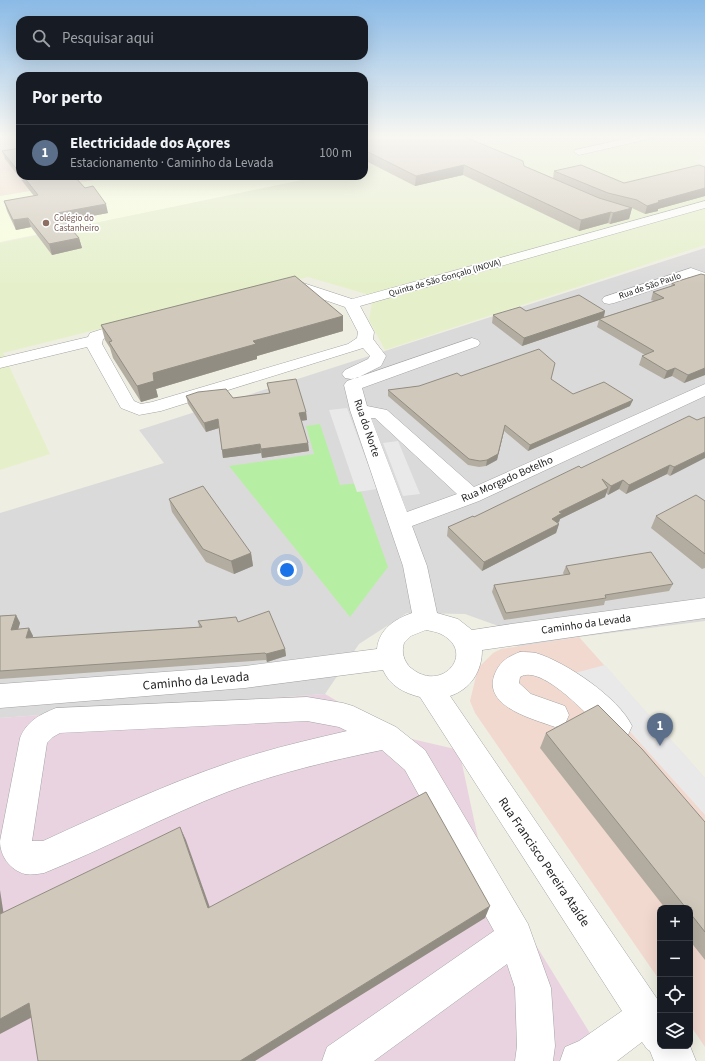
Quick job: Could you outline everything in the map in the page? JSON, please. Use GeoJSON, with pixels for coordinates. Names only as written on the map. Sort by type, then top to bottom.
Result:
{"type":"FeatureCollection","features":[{"type":"Feature","properties":{"kind":"street","name":"Quinta de São Gonçalo (INOVA)"},"geometry":{"type":"LineString","coordinates":[[351,304],[705,204]]}},
{"type":"Feature","properties":{"kind":"street"},"geometry":{"type":"LineString","coordinates":[[630,213],[644,221]]}},
{"type":"Feature","properties":{"kind":"street","name":"Rua de São Paulo"},"geometry":{"type":"LineString","coordinates":[[609,300],[705,267]]}},
{"type":"Feature","properties":{"kind":"street","name":"Rua de São Paulo"},"geometry":{"type":"LineString","coordinates":[[691,272],[705,278]]}},
{"type":"Feature","properties":{"kind":"street"},"geometry":{"type":"LineString","coordinates":[[271,290],[294,284],[351,304],[366,332],[365,340],[378,356],[375,362],[347,376],[353,385]]}},
{"type":"Feature","properties":{"kind":"street"},"geometry":{"type":"LineString","coordinates":[[148,321],[110,330],[96,336],[94,344],[128,404],[139,410],[155,407],[354,347],[365,340]]}},
{"type":"Feature","properties":{"kind":"street"},"geometry":{"type":"LineString","coordinates":[[0,363],[95,340]]}},
{"type":"Feature","properties":{"kind":"street","name":"Rua do Norte"},"geometry":{"type":"LineString","coordinates":[[400,522],[359,410],[353,385],[472,343]]}},
{"type":"Feature","properties":{"kind":"street","name":"Rua Morgado Botelho"},"geometry":{"type":"LineString","coordinates":[[400,522],[426,514],[472,496],[705,389]]}},
{"type":"Feature","properties":{"kind":"street"},"geometry":{"type":"LineString","coordinates":[[359,410],[381,414],[472,496]]}},
{"type":"Feature","properties":{"kind":"street"},"geometry":{"type":"LineString","coordinates":[[400,522],[415,566],[426,620]]}},
{"type":"Feature","properties":{"kind":"street","name":"Caminho da Levada"},"geometry":{"type":"LineString","coordinates":[[466,642],[519,633],[705,608]]}},
{"type":"Feature","properties":{"kind":"street"},"geometry":{"type":"LineString","coordinates":[[426,620],[438,622],[449,626],[459,633],[466,642],[470,651],[470,660],[467,669],[461,677],[452,683],[441,687],[429,687],[408,681],[400,674],[390,658],[389,648],[392,639],[398,631],[410,623],[426,620]]}},
{"type":"Feature","properties":{"kind":"street","name":"Caminho da Levada"},"geometry":{"type":"LineString","coordinates":[[0,696],[245,677],[390,658]]}},
{"type":"Feature","properties":{"kind":"street"},"geometry":{"type":"LineString","coordinates":[[555,715],[522,703],[505,687],[509,670],[517,664],[530,662],[548,668],[573,686],[608,716],[634,744]]}},
{"type":"Feature","properties":{"kind":"street","name":"Rua Francisco Pereira Ataíde"},"geometry":{"type":"LineString","coordinates":[[429,687],[653,1026]]}},
{"type":"Feature","properties":{"kind":"street"},"geometry":{"type":"LineString","coordinates":[[386,736],[308,753],[256,768],[179,796],[44,857],[26,858],[15,846],[34,738],[43,728],[56,720],[308,709],[343,715],[386,736],[415,760],[516,936],[533,988],[536,1046],[534,1061]]}},
{"type":"Feature","properties":{"kind":"street"},"geometry":{"type":"LineString","coordinates":[[340,1061],[516,936]]}},
{"type":"Feature","properties":{"kind":"street"},"geometry":{"type":"LineString","coordinates":[[579,1061],[653,1026]]}},
{"type":"Feature","properties":{"kind":"street"},"geometry":{"type":"LineString","coordinates":[[669,1049],[677,1061]]}},
{"type":"Feature","properties":{"kind":"shaded area"},"geometry":{"type":"Polygon","coordinates":[[[0,186],[61,186],[0,196],[0,186]]]}},
{"type":"Feature","properties":{"kind":"shaded area","name":"Colégio do Castanheiro"},"geometry":{"type":"Polygon","coordinates":[[[61,186],[279,186],[0,242],[0,196],[61,186]]]}},
{"type":"Feature","properties":{"kind":"shaded area"},"geometry":{"type":"Polygon","coordinates":[[[275,186],[705,186],[705,245],[385,350],[369,320],[373,296],[308,277],[3,353],[50,454],[0,470],[0,243],[275,186]]]}},
{"type":"Feature","properties":{"kind":"shaded area"},"geometry":{"type":"Polygon","coordinates":[[[705,248],[705,621],[579,637],[518,647],[504,628],[465,614],[407,613],[359,644],[325,694],[0,718],[0,513],[164,463],[139,430],[705,248]]]}},
{"type":"Feature","properties":{"kind":"shaded area"},"geometry":{"type":"Polygon","coordinates":[[[347,408],[377,489],[357,492],[329,410],[347,408]]]}},
{"type":"Feature","properties":{"kind":"shaded area"},"geometry":{"type":"Polygon","coordinates":[[[398,441],[420,494],[403,496],[383,443],[398,441]]]}},
{"type":"Feature","properties":{"kind":"shaded area"},"geometry":{"type":"Polygon","coordinates":[[[579,637],[705,778],[705,1047],[693,1029],[693,905],[657,905],[657,977],[475,713],[470,701],[478,668],[493,653],[501,649],[579,637]]]}},
{"type":"Feature","properties":{"kind":"shaded area"},"geometry":{"type":"Polygon","coordinates":[[[605,665],[705,778],[705,815],[614,714],[571,674],[605,665]]]}},
{"type":"Feature","properties":{"kind":"shaded area"},"geometry":{"type":"Polygon","coordinates":[[[325,694],[395,735],[459,750],[482,857],[607,1061],[0,1061],[0,718],[325,694]]]}},
{"type":"Feature","properties":{"kind":"green space"},"geometry":{"type":"Polygon","coordinates":[[[320,424],[340,485],[358,483],[388,567],[350,617],[229,466],[314,454],[306,426],[320,424]]]}},
{"type":"Feature","properties":{"kind":"building"},"geometry":{"type":"Polygon","coordinates":[[[31,186],[83,186],[85,188],[93,186],[106,204],[57,213],[79,238],[49,244],[28,218],[13,220],[4,201],[38,195],[31,186]]]}},
{"type":"Feature","properties":{"kind":"building"},"geometry":{"type":"Polygon","coordinates":[[[508,186],[570,186],[599,198],[632,208],[581,220],[508,186]]]}},
{"type":"Feature","properties":{"kind":"building"},"geometry":{"type":"Polygon","coordinates":[[[590,186],[705,186],[705,188],[658,201],[660,202],[647,206],[637,200],[608,193],[590,186]]]}},
{"type":"Feature","properties":{"kind":"building"},"geometry":{"type":"Polygon","coordinates":[[[701,274],[705,275],[705,368],[688,375],[675,368],[667,371],[642,356],[654,351],[599,319],[664,298],[653,292],[675,285],[672,283],[701,274]]]}},
{"type":"Feature","properties":{"kind":"building"},"geometry":{"type":"Polygon","coordinates":[[[295,276],[343,316],[253,341],[256,344],[153,373],[154,381],[137,386],[109,342],[112,341],[101,325],[295,276]]]}},
{"type":"Feature","properties":{"kind":"building"},"geometry":{"type":"Polygon","coordinates":[[[579,295],[605,311],[524,338],[493,315],[520,307],[526,311],[579,295]]]}},
{"type":"Feature","properties":{"kind":"building"},"geometry":{"type":"Polygon","coordinates":[[[539,349],[555,363],[551,379],[573,394],[604,382],[633,400],[530,445],[505,425],[498,454],[487,460],[480,461],[469,459],[388,390],[419,386],[457,373],[461,376],[539,349]]]}},
{"type":"Feature","properties":{"kind":"building"},"geometry":{"type":"Polygon","coordinates":[[[296,379],[306,412],[299,413],[308,443],[261,449],[260,444],[222,450],[218,419],[204,423],[186,396],[198,392],[226,389],[233,398],[270,393],[267,383],[296,379]]]}},
{"type":"Feature","properties":{"kind":"building"},"geometry":{"type":"Polygon","coordinates":[[[689,416],[697,420],[705,417],[705,452],[674,467],[670,465],[629,485],[623,480],[611,486],[602,479],[608,488],[559,512],[562,513],[552,519],[559,524],[484,562],[448,527],[473,516],[474,517],[579,466],[581,468],[689,416]]]}},
{"type":"Feature","properties":{"kind":"building"},"geometry":{"type":"Polygon","coordinates":[[[203,486],[251,553],[231,561],[203,549],[169,499],[203,486]]]}},
{"type":"Feature","properties":{"kind":"building"},"geometry":{"type":"Polygon","coordinates":[[[696,495],[705,501],[705,554],[656,516],[696,495]]]}},
{"type":"Feature","properties":{"kind":"building"},"geometry":{"type":"Polygon","coordinates":[[[651,552],[673,584],[605,595],[606,598],[506,613],[494,585],[570,574],[566,566],[651,552]]]}},
{"type":"Feature","properties":{"kind":"building"},"geometry":{"type":"Polygon","coordinates":[[[269,611],[285,649],[266,654],[0,671],[0,616],[16,615],[11,630],[29,628],[26,638],[202,627],[198,621],[236,617],[238,622],[269,611]]]}},
{"type":"Feature","properties":{"kind":"building"},"geometry":{"type":"Polygon","coordinates":[[[598,705],[642,749],[705,822],[705,932],[693,917],[693,905],[684,905],[546,733],[598,705]]]}},
{"type":"Feature","properties":{"kind":"building"},"geometry":{"type":"Polygon","coordinates":[[[426,792],[490,906],[240,1061],[38,1061],[29,1003],[0,1019],[0,914],[180,827],[208,908],[426,792]]]}},
{"type":"Feature","properties":{"kind":"place","name":"Colégio do Castanheiro"},"geometry":{"type":"Point","coordinates":[46,223]}},
{"type":"Feature","properties":{"kind":"place","name":"Electricidade dos Açores"},"geometry":{"type":"Point","coordinates":[660,746]}}]}
